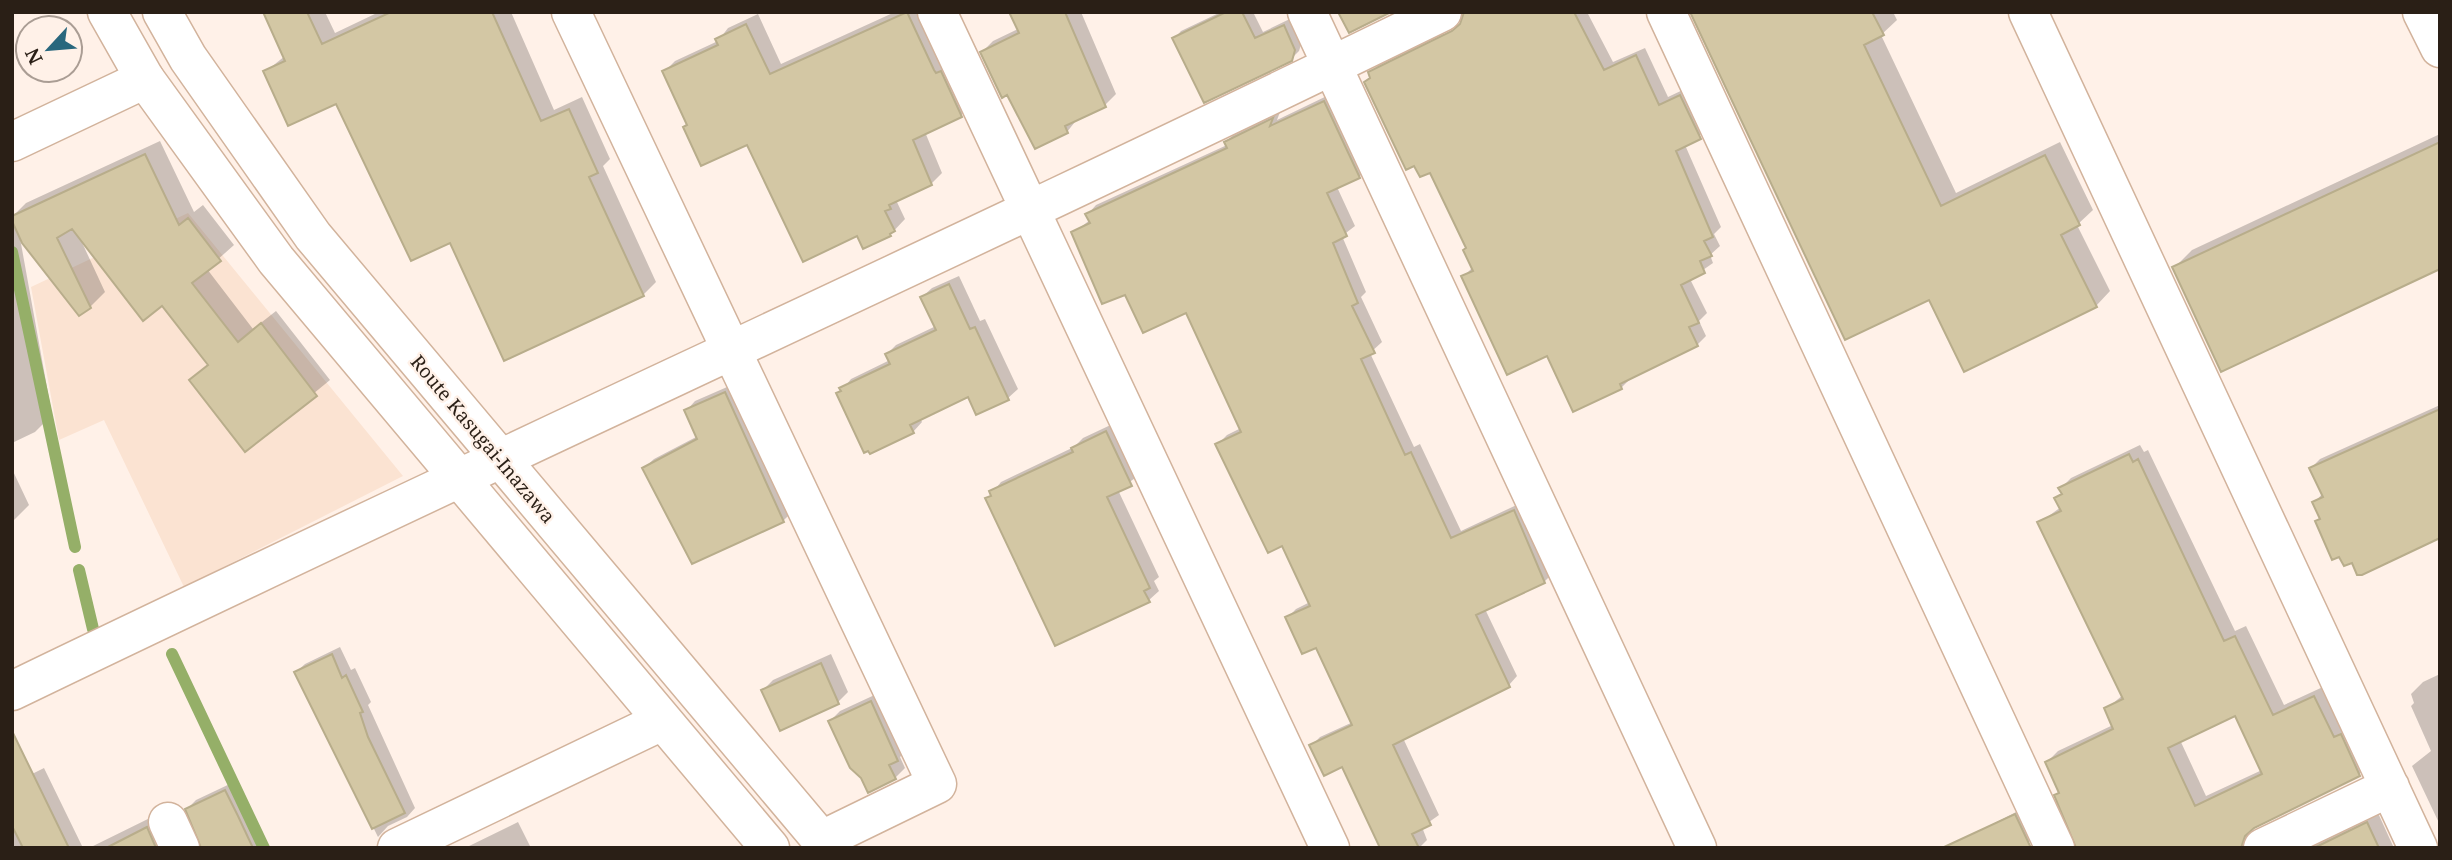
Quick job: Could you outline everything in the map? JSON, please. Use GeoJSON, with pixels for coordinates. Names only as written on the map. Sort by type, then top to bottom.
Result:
{"type":"FeatureCollection","features":[{"type":"Feature","properties":{"kind":"street"},"geometry":{"type":"LineString","coordinates":[[107,12],[145,79],[276,260],[455,477],[770,848]]}},
{"type":"Feature","properties":{"kind":"street","name":"Route Kasugai-Inazawa"},"geometry":{"type":"LineString","coordinates":[[162,12],[188,58],[313,236],[825,844]]}},
{"type":"Feature","properties":{"kind":"street"},"geometry":{"type":"LineString","coordinates":[[570,12],[937,784],[825,844]]}},
{"type":"Feature","properties":{"kind":"street"},"geometry":{"type":"LineString","coordinates":[[937,12],[1330,848]]}},
{"type":"Feature","properties":{"kind":"street"},"geometry":{"type":"LineString","coordinates":[[1307,12],[1697,848]]}},
{"type":"Feature","properties":{"kind":"street"},"geometry":{"type":"LineString","coordinates":[[12,691],[455,477],[730,352],[1442,12]]}},
{"type":"Feature","properties":{"kind":"street"},"geometry":{"type":"LineString","coordinates":[[1666,12],[2055,848]]}},
{"type":"Feature","properties":{"kind":"street"},"geometry":{"type":"LineString","coordinates":[[2028,12],[2418,848]]}},
{"type":"Feature","properties":{"kind":"street"},"geometry":{"type":"LineString","coordinates":[[2422,12],[2440,48]]}},
{"type":"Feature","properties":{"kind":"street"},"geometry":{"type":"LineString","coordinates":[[12,142],[145,79]]}},
{"type":"Feature","properties":{"kind":"street"},"geometry":{"type":"LineString","coordinates":[[397,848],[662,721]]}},
{"type":"Feature","properties":{"kind":"street"},"geometry":{"type":"LineString","coordinates":[[2263,848],[2390,788]]}},
{"type":"Feature","properties":{"kind":"shaded area"},"geometry":{"type":"Polygon","coordinates":[[[188,213],[403,476],[184,587],[104,420],[59,440],[31,287],[188,213]]]}},
{"type":"Feature","properties":{"kind":"building"},"geometry":{"type":"Polygon","coordinates":[[[263,12],[307,12],[322,44],[391,12],[492,12],[541,121],[569,109],[598,173],[589,177],[644,296],[504,361],[450,243],[411,261],[336,104],[288,126],[263,71],[285,61],[263,12]]]}},
{"type":"Feature","properties":{"kind":"building"},"geometry":{"type":"Polygon","coordinates":[[[907,12],[934,70],[936,73],[941,71],[962,117],[913,140],[932,185],[889,205],[891,209],[885,211],[895,231],[891,236],[863,249],[857,236],[803,262],[747,145],[701,166],[683,127],[687,125],[662,71],[718,45],[715,39],[746,24],[770,74],[907,12]]]}},
{"type":"Feature","properties":{"kind":"building"},"geometry":{"type":"Polygon","coordinates":[[[1009,12],[1065,12],[1106,107],[1065,126],[1068,133],[1035,149],[1007,95],[1002,98],[980,52],[1019,33],[1009,12]]]}},
{"type":"Feature","properties":{"kind":"building"},"geometry":{"type":"Polygon","coordinates":[[[1226,12],[1242,12],[1255,38],[1284,25],[1295,50],[1292,61],[1204,103],[1172,38],[1226,12]]]}},
{"type":"Feature","properties":{"kind":"building"},"geometry":{"type":"Polygon","coordinates":[[[1338,12],[1391,12],[1349,33],[1338,12]]]}},
{"type":"Feature","properties":{"kind":"building"},"geometry":{"type":"Polygon","coordinates":[[[1464,12],[1574,12],[1604,70],[1636,55],[1659,105],[1680,95],[1701,139],[1676,151],[1713,237],[1704,241],[1712,256],[1700,261],[1705,273],[1681,285],[1699,323],[1689,327],[1698,346],[1620,384],[1622,389],[1573,412],[1547,356],[1507,375],[1461,276],[1473,271],[1463,250],[1466,248],[1430,173],[1420,177],[1414,166],[1406,170],[1364,82],[1370,78],[1368,72],[1452,31],[1460,24],[1464,12]]]}},
{"type":"Feature","properties":{"kind":"building"},"geometry":{"type":"Polygon","coordinates":[[[1690,12],[1872,12],[1884,35],[1864,45],[1941,206],[2045,155],[2080,225],[2061,235],[2097,307],[1964,372],[1929,300],[1845,340],[1690,12]]]}},
{"type":"Feature","properties":{"kind":"building"},"geometry":{"type":"Polygon","coordinates":[[[1324,101],[1360,178],[1327,193],[1347,236],[1333,243],[1358,303],[1352,306],[1375,353],[1361,359],[1405,455],[1411,452],[1451,538],[1514,510],[1545,583],[1476,615],[1510,687],[1393,745],[1431,825],[1412,834],[1419,848],[1380,848],[1342,767],[1324,776],[1309,745],[1352,725],[1316,648],[1302,654],[1285,617],[1310,606],[1282,546],[1268,553],[1215,444],[1241,432],[1186,313],[1143,333],[1125,295],[1102,304],[1071,232],[1090,223],[1085,214],[1227,148],[1224,142],[1273,118],[1270,126],[1324,101]]]}},
{"type":"Feature","properties":{"kind":"building"},"geometry":{"type":"Polygon","coordinates":[[[2440,142],[2440,269],[2221,372],[2172,267],[2440,142]]]}},
{"type":"Feature","properties":{"kind":"building"},"geometry":{"type":"Polygon","coordinates":[[[145,154],[179,225],[188,218],[221,261],[192,283],[238,342],[261,323],[317,396],[245,452],[189,380],[208,365],[162,306],[143,321],[72,229],[57,238],[91,308],[79,316],[22,243],[12,221],[12,216],[145,154]]]}},
{"type":"Feature","properties":{"kind":"building"},"geometry":{"type":"Polygon","coordinates":[[[949,284],[970,329],[975,327],[1009,400],[976,415],[968,397],[910,425],[914,433],[870,454],[868,451],[864,453],[836,393],[841,391],[839,388],[890,364],[885,354],[936,330],[920,297],[949,284]]]}},
{"type":"Feature","properties":{"kind":"building"},"geometry":{"type":"Polygon","coordinates":[[[725,392],[784,522],[692,564],[642,468],[697,439],[684,410],[725,392]]]}},
{"type":"Feature","properties":{"kind":"building"},"geometry":{"type":"Polygon","coordinates":[[[2440,409],[2440,538],[2362,575],[2357,575],[2352,563],[2344,566],[2339,557],[2332,560],[2315,521],[2320,519],[2312,502],[2323,497],[2309,468],[2440,409]]]}},
{"type":"Feature","properties":{"kind":"building"},"geometry":{"type":"Polygon","coordinates":[[[1106,431],[1132,486],[1107,497],[1150,588],[1144,591],[1150,602],[1055,646],[985,498],[991,496],[989,491],[1073,452],[1071,448],[1106,431]]]}},
{"type":"Feature","properties":{"kind":"building"},"geometry":{"type":"Polygon","coordinates":[[[2129,454],[2133,462],[2138,459],[2224,641],[2235,636],[2273,715],[2314,696],[2334,737],[2341,734],[2360,776],[2254,828],[2245,836],[2241,848],[2076,848],[2054,795],[2059,793],[2045,762],[2113,729],[2104,708],[2123,699],[2037,522],[2061,511],[2054,498],[2062,494],[2058,488],[2129,454]],[[2235,716],[2168,748],[2195,806],[2262,774],[2235,716]]]}},
{"type":"Feature","properties":{"kind":"building"},"geometry":{"type":"Polygon","coordinates":[[[332,654],[342,678],[346,675],[363,712],[360,713],[368,737],[405,813],[372,829],[294,672],[332,654]]]}},
{"type":"Feature","properties":{"kind":"building"},"geometry":{"type":"Polygon","coordinates":[[[821,663],[839,704],[780,731],[761,690],[821,663]]]}},
{"type":"Feature","properties":{"kind":"building"},"geometry":{"type":"Polygon","coordinates":[[[871,701],[898,761],[889,765],[896,779],[868,793],[861,778],[850,768],[828,721],[871,701]]]}},
{"type":"Feature","properties":{"kind":"building"},"geometry":{"type":"Polygon","coordinates":[[[12,731],[69,848],[23,848],[12,826],[12,731]]]}},
{"type":"Feature","properties":{"kind":"building"},"geometry":{"type":"Polygon","coordinates":[[[225,790],[253,848],[201,848],[185,809],[225,790]]]}},
{"type":"Feature","properties":{"kind":"building"},"geometry":{"type":"Polygon","coordinates":[[[2015,814],[2031,848],[1942,848],[2015,814]]]}},
{"type":"Feature","properties":{"kind":"building"},"geometry":{"type":"Polygon","coordinates":[[[2367,822],[2379,848],[2314,848],[2367,822]]]}},
{"type":"Feature","properties":{"kind":"building"},"geometry":{"type":"Polygon","coordinates":[[[147,827],[156,848],[106,848],[147,827]]]}},
{"type":"Feature","properties":{"kind":"waterway"},"geometry":{"type":"LineString","coordinates":[[12,252],[75,547]]}},
{"type":"Feature","properties":{"kind":"waterway"},"geometry":{"type":"LineString","coordinates":[[79,570],[93,629]]}},
{"type":"Feature","properties":{"kind":"waterway"},"geometry":{"type":"LineString","coordinates":[[172,654],[264,848]]}}]}
